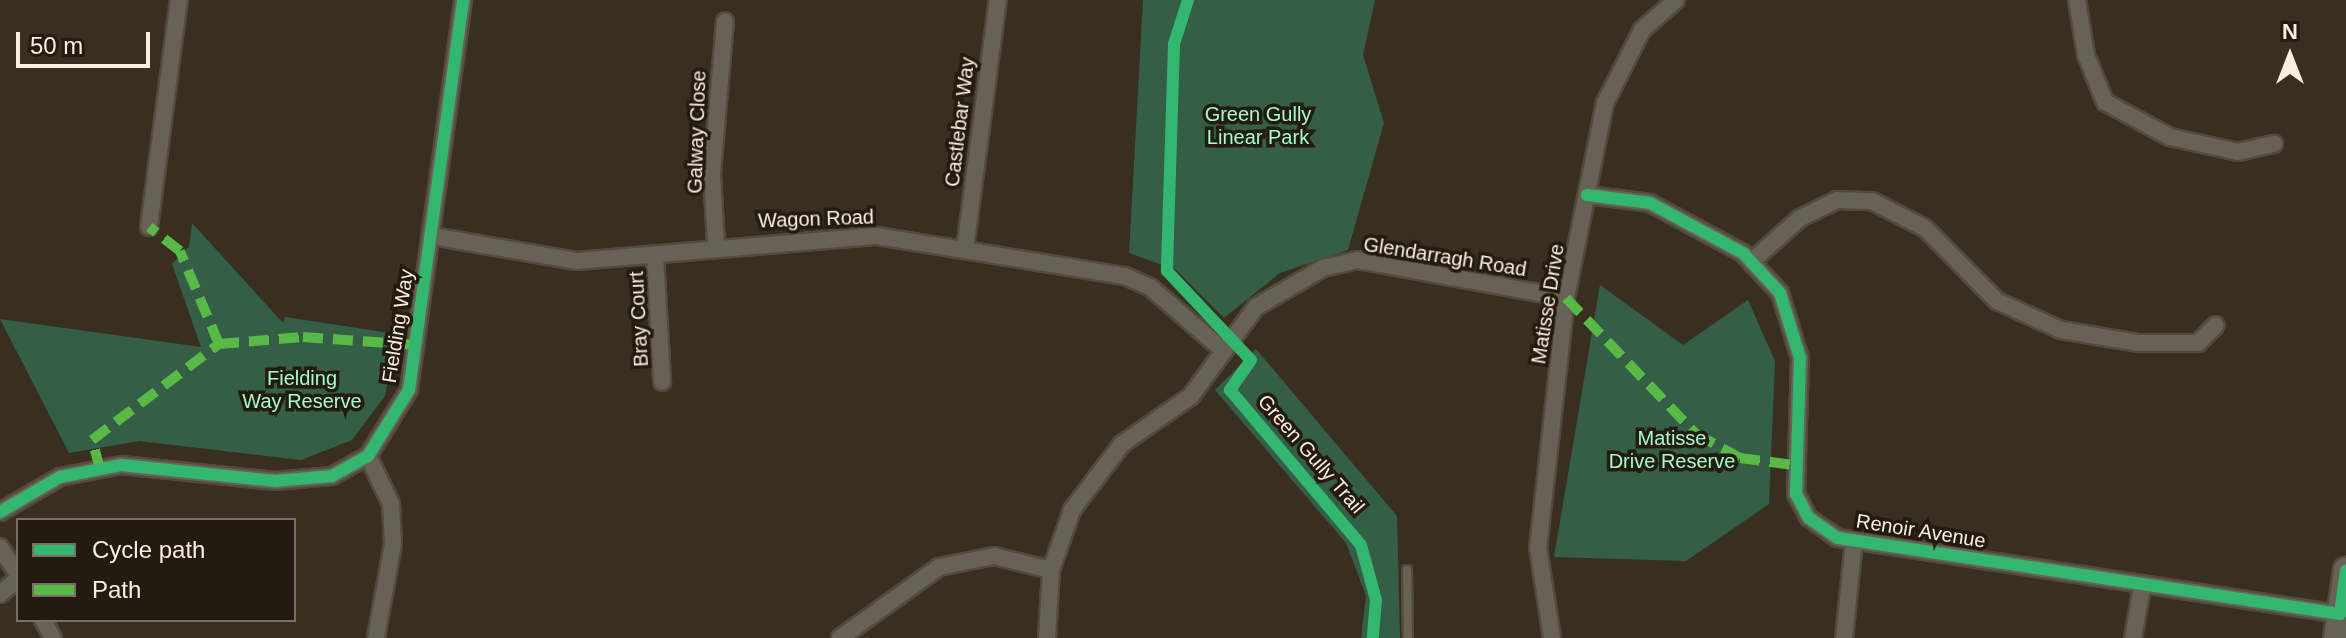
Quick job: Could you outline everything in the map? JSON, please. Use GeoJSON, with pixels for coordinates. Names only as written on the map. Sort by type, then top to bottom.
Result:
{"type":"FeatureCollection","features":[{"type":"Feature","properties":{"kind":"main road"},"geometry":{"type":"LineString","coordinates":[[2338,626],[2346,570]]}},
{"type":"Feature","properties":{"kind":"street"},"geometry":{"type":"LineString","coordinates":[[149,227],[179,0]]}},
{"type":"Feature","properties":{"kind":"street","name":"Fielding Way"},"geometry":{"type":"LineString","coordinates":[[0,512],[60,477],[121,465],[275,481],[332,476],[368,456],[409,390],[463,0]]}},
{"type":"Feature","properties":{"kind":"street","name":"Castlebar Way"},"geometry":{"type":"LineString","coordinates":[[965,249],[998,0]]}},
{"type":"Feature","properties":{"kind":"street","name":"Matisse Drive"},"geometry":{"type":"LineString","coordinates":[[1552,638],[1538,548],[1566,298],[1605,103],[1642,30],[1676,0]]}},
{"type":"Feature","properties":{"kind":"street"},"geometry":{"type":"LineString","coordinates":[[2077,0],[2086,55],[2105,102],[2170,137],[2238,152],[2274,144]]}},
{"type":"Feature","properties":{"kind":"street","name":"Galway Close"},"geometry":{"type":"LineString","coordinates":[[716,245],[712,173],[725,22]]}},
{"type":"Feature","properties":{"kind":"street","name":"Renoir Avenue"},"geometry":{"type":"LineString","coordinates":[[1587,195],[1650,203],[1751,262],[1780,293],[1800,358],[1796,494],[1809,518],[1854,542],[2142,587],[2338,626]]}},
{"type":"Feature","properties":{"kind":"street"},"geometry":{"type":"LineString","coordinates":[[1751,262],[1800,218],[1837,200],[1872,201],[1925,228],[1997,301],[2061,330],[2139,343],[2198,343],[2216,325]]}},
{"type":"Feature","properties":{"kind":"street","name":"Wagon Road"},"geometry":{"type":"LineString","coordinates":[[432,236],[577,261],[655,255],[716,245],[877,236],[1125,276],[1150,287],[1224,351]]}},
{"type":"Feature","properties":{"kind":"street","name":"Bray Court"},"geometry":{"type":"LineString","coordinates":[[655,255],[662,382]]}},
{"type":"Feature","properties":{"kind":"street","name":"Glendarragh Road"},"geometry":{"type":"LineString","coordinates":[[1047,638],[1051,570],[1072,510],[1122,444],[1191,396],[1256,307],[1323,268],[1357,260],[1566,298]]}},
{"type":"Feature","properties":{"kind":"street"},"geometry":{"type":"LineString","coordinates":[[368,456],[391,504],[393,544],[376,638]]}},
{"type":"Feature","properties":{"kind":"street"},"geometry":{"type":"LineString","coordinates":[[1844,638],[1854,542]]}},
{"type":"Feature","properties":{"kind":"street"},"geometry":{"type":"LineString","coordinates":[[0,547],[16,574]]}},
{"type":"Feature","properties":{"kind":"street"},"geometry":{"type":"LineString","coordinates":[[840,638],[939,567],[994,556],[1051,570]]}},
{"type":"Feature","properties":{"kind":"street"},"geometry":{"type":"LineString","coordinates":[[0,594],[16,579]]}},
{"type":"Feature","properties":{"kind":"street"},"geometry":{"type":"LineString","coordinates":[[2133,638],[2142,587]]}},
{"type":"Feature","properties":{"kind":"lane"},"geometry":{"type":"LineString","coordinates":[[1407,570],[1408,638]]}},
{"type":"Feature","properties":{"kind":"green space","name":"Green Gully Linear Park"},"geometry":{"type":"Polygon","coordinates":[[[1143,0],[1375,0],[1363,55],[1384,123],[1348,250],[1280,273],[1224,318],[1176,270],[1129,253],[1143,0]]]}},
{"type":"Feature","properties":{"kind":"green space","name":"Fielding Way Reserve"},"geometry":{"type":"Polygon","coordinates":[[[192,223],[283,323],[285,317],[397,334],[385,396],[352,440],[301,460],[139,441],[69,453],[0,319],[201,347],[172,264],[189,247],[192,223]]]}},
{"type":"Feature","properties":{"kind":"green space","name":"Matisse Drive Reserve"},"geometry":{"type":"Polygon","coordinates":[[[1600,285],[1683,345],[1748,300],[1775,361],[1769,504],[1686,561],[1554,557],[1600,285]]]}},
{"type":"Feature","properties":{"kind":"green space"},"geometry":{"type":"Polygon","coordinates":[[[1256,349],[1397,516],[1400,638],[1361,638],[1366,596],[1346,543],[1215,390],[1256,349]]]}},
{"type":"Feature","properties":{"kind":"marked path"},"geometry":{"type":"LineString","coordinates":[[100,469],[92,440],[219,344],[180,251],[149,227]]}},
{"type":"Feature","properties":{"kind":"marked path"},"geometry":{"type":"LineString","coordinates":[[1566,298],[1696,434],[1740,458],[1794,465]]}},
{"type":"Feature","properties":{"kind":"marked path"},"geometry":{"type":"LineString","coordinates":[[219,344],[303,337],[417,345]]}},
{"type":"Feature","properties":{"kind":"cycle path"},"geometry":{"type":"LineString","coordinates":[[0,512],[60,477],[121,465],[275,481],[332,476],[368,456],[409,390],[463,0]]}},
{"type":"Feature","properties":{"kind":"cycle path","name":"Green Gully Trail"},"geometry":{"type":"LineString","coordinates":[[1188,0],[1174,44],[1167,271],[1251,360],[1230,390],[1361,545],[1376,600],[1373,638]]}},
{"type":"Feature","properties":{"kind":"cycle path"},"geometry":{"type":"LineString","coordinates":[[1587,195],[1650,203],[1743,253],[1780,293],[1800,358],[1796,494],[1809,518],[1838,538],[2340,614],[2346,570]]}}]}
